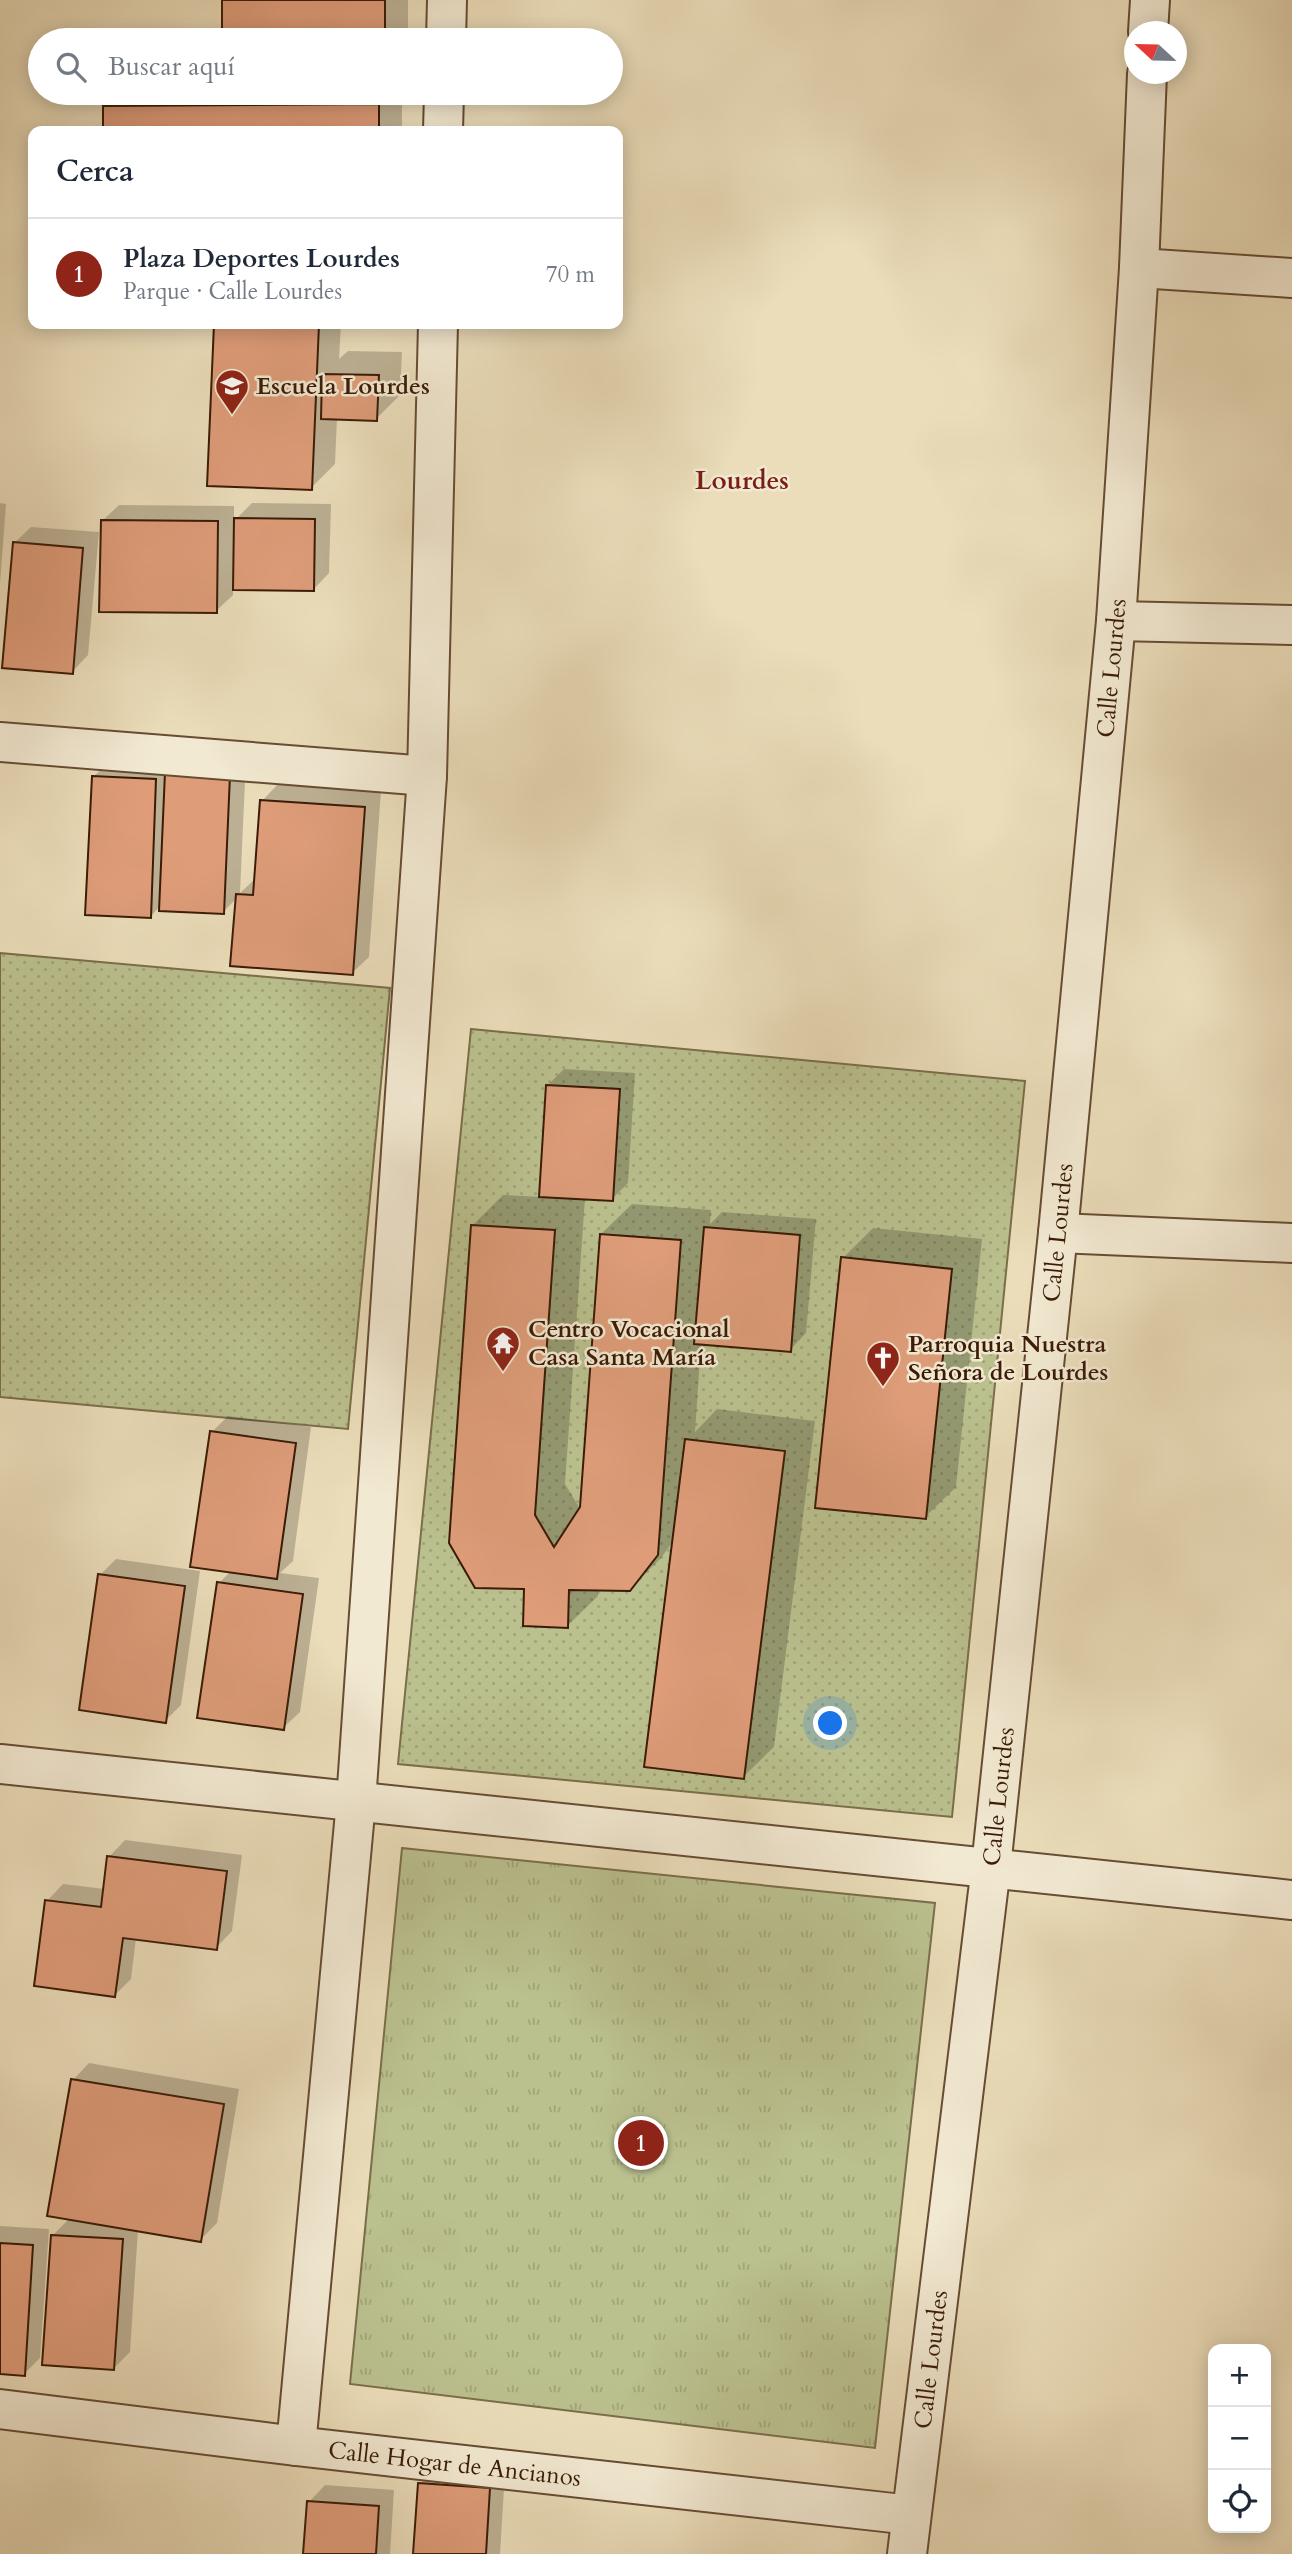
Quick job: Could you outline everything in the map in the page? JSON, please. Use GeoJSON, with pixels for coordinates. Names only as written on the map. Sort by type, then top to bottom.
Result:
{"type":"FeatureCollection","features":[{"type":"Feature","properties":{"kind":"street"},"geometry":{"type":"LineString","coordinates":[[446,28],[447,0]]}},
{"type":"Feature","properties":{"kind":"street"},"geometry":{"type":"LineString","coordinates":[[1149,21],[1150,0]]}},
{"type":"Feature","properties":{"kind":"street","name":"Calle Lourdes"},"geometry":{"type":"LineString","coordinates":[[907,2554],[991,1867],[1058,1233],[1116,621],[1139,268],[1147,84]]}},
{"type":"Feature","properties":{"kind":"street"},"geometry":{"type":"LineString","coordinates":[[443,126],[444,105]]}},
{"type":"Feature","properties":{"kind":"street"},"geometry":{"type":"LineString","coordinates":[[1139,268],[1292,278]]}},
{"type":"Feature","properties":{"kind":"street"},"geometry":{"type":"LineString","coordinates":[[296,2446],[356,1802],[427,776],[438,329]]}},
{"type":"Feature","properties":{"kind":"street"},"geometry":{"type":"LineString","coordinates":[[1116,621],[1292,625]]}},
{"type":"Feature","properties":{"kind":"street"},"geometry":{"type":"LineString","coordinates":[[0,742],[427,776]]}},
{"type":"Feature","properties":{"kind":"street"},"geometry":{"type":"LineString","coordinates":[[1058,1233],[1292,1243]]}},
{"type":"Feature","properties":{"kind":"street"},"geometry":{"type":"LineString","coordinates":[[0,1764],[1292,1900]]}},
{"type":"Feature","properties":{"kind":"street","name":"Calle Hogar de Ancianos"},"geometry":{"type":"LineString","coordinates":[[0,2409],[296,2446],[911,2515]]}},
{"type":"Feature","properties":{"kind":"green space"},"geometry":{"type":"Polygon","coordinates":[[[0,953],[390,988],[348,1429],[0,1397],[0,953]]]}},
{"type":"Feature","properties":{"kind":"green space"},"geometry":{"type":"Polygon","coordinates":[[[471,1029],[1025,1081],[952,1817],[398,1764],[471,1029]]]}},
{"type":"Feature","properties":{"kind":"green space"},"geometry":{"type":"Polygon","coordinates":[[[402,1848],[935,1903],[875,2448],[350,2384],[402,1848]]]}},
{"type":"Feature","properties":{"kind":"building"},"geometry":{"type":"Polygon","coordinates":[[[222,0],[385,0],[385,28],[222,28],[222,0]]]}},
{"type":"Feature","properties":{"kind":"building"},"geometry":{"type":"Polygon","coordinates":[[[379,105],[379,126],[103,126],[103,106],[379,105]]]}},
{"type":"Feature","properties":{"kind":"building"},"geometry":{"type":"Polygon","coordinates":[[[214,329],[319,329],[312,490],[207,486],[214,329]]]}},
{"type":"Feature","properties":{"kind":"building"},"geometry":{"type":"Polygon","coordinates":[[[322,374],[379,375],[377,421],[321,419],[322,374]]]}},
{"type":"Feature","properties":{"kind":"building"},"geometry":{"type":"Polygon","coordinates":[[[234,518],[315,519],[314,591],[233,590],[234,518]]]}},
{"type":"Feature","properties":{"kind":"building"},"geometry":{"type":"Polygon","coordinates":[[[101,520],[218,521],[217,613],[99,612],[101,520]]]}},
{"type":"Feature","properties":{"kind":"building"},"geometry":{"type":"Polygon","coordinates":[[[13,542],[83,548],[73,674],[2,668],[13,542]]]}},
{"type":"Feature","properties":{"kind":"building"},"geometry":{"type":"Polygon","coordinates":[[[165,772],[230,775],[224,914],[159,911],[165,772]]]}},
{"type":"Feature","properties":{"kind":"building"},"geometry":{"type":"Polygon","coordinates":[[[92,776],[156,779],[151,918],[85,915],[92,776]]]}},
{"type":"Feature","properties":{"kind":"building"},"geometry":{"type":"Polygon","coordinates":[[[260,800],[365,807],[353,975],[230,966],[236,894],[253,895],[260,800]]]}},
{"type":"Feature","properties":{"kind":"building"},"geometry":{"type":"Polygon","coordinates":[[[546,1085],[620,1089],[613,1201],[539,1197],[546,1085]]]}},
{"type":"Feature","properties":{"kind":"building","name":"Centro Vocacional Casa Santa María"},"geometry":{"type":"Polygon","coordinates":[[[471,1225],[555,1230],[535,1515],[554,1547],[580,1507],[600,1234],[681,1240],[658,1555],[630,1591],[569,1590],[568,1628],[523,1626],[524,1589],[475,1588],[449,1543],[471,1225]]]}},
{"type":"Feature","properties":{"kind":"building"},"geometry":{"type":"Polygon","coordinates":[[[704,1227],[800,1235],[791,1352],[694,1344],[704,1227]]]}},
{"type":"Feature","properties":{"kind":"building","name":"Parroquia Nuestra Señora de Lourdes"},"geometry":{"type":"Polygon","coordinates":[[[841,1257],[952,1269],[926,1519],[815,1508],[841,1257]]]}},
{"type":"Feature","properties":{"kind":"building"},"geometry":{"type":"Polygon","coordinates":[[[210,1431],[296,1443],[277,1579],[190,1567],[210,1431]]]}},
{"type":"Feature","properties":{"kind":"building"},"geometry":{"type":"Polygon","coordinates":[[[685,1439],[785,1451],[744,1779],[644,1767],[685,1439]]]}},
{"type":"Feature","properties":{"kind":"building"},"geometry":{"type":"Polygon","coordinates":[[[98,1574],[185,1586],[166,1723],[79,1710],[98,1574]]]}},
{"type":"Feature","properties":{"kind":"building"},"geometry":{"type":"Polygon","coordinates":[[[217,1582],[303,1594],[284,1730],[197,1718],[217,1582]]]}},
{"type":"Feature","properties":{"kind":"building"},"geometry":{"type":"Polygon","coordinates":[[[107,1856],[227,1871],[217,1950],[123,1938],[115,1997],[34,1986],[45,1900],[101,1907],[107,1856]]]}},
{"type":"Feature","properties":{"kind":"building"},"geometry":{"type":"Polygon","coordinates":[[[71,2079],[224,2104],[201,2242],[47,2216],[71,2079]]]}},
{"type":"Feature","properties":{"kind":"building"},"geometry":{"type":"Polygon","coordinates":[[[51,2235],[123,2239],[114,2370],[42,2365],[51,2235]]]}},
{"type":"Feature","properties":{"kind":"building"},"geometry":{"type":"Polygon","coordinates":[[[0,2243],[33,2245],[25,2376],[0,2374],[0,2243]]]}},
{"type":"Feature","properties":{"kind":"building"},"geometry":{"type":"Polygon","coordinates":[[[418,2483],[490,2488],[486,2554],[413,2554],[418,2483]]]}},
{"type":"Feature","properties":{"kind":"building"},"geometry":{"type":"Polygon","coordinates":[[[307,2501],[379,2506],[376,2554],[303,2554],[307,2501]]]}},
{"type":"Feature","properties":{"kind":"place","name":"Escuela Lourdes"},"geometry":{"type":"Point","coordinates":[232,416]}},
{"type":"Feature","properties":{"kind":"place","name":"Centro Vocacional Casa Santa María"},"geometry":{"type":"Point","coordinates":[503,1373]}},
{"type":"Feature","properties":{"kind":"place","name":"Parroquia Nuestra Señora de Lourdes"},"geometry":{"type":"Point","coordinates":[883,1388]}},
{"type":"Feature","properties":{"kind":"place","name":"Plaza Deportes Lourdes"},"geometry":{"type":"Point","coordinates":[641,2143]}},
{"type":"Feature","properties":{"kind":"district","name":"Lourdes"},"geometry":{"type":"Point","coordinates":[742,480]}}]}
